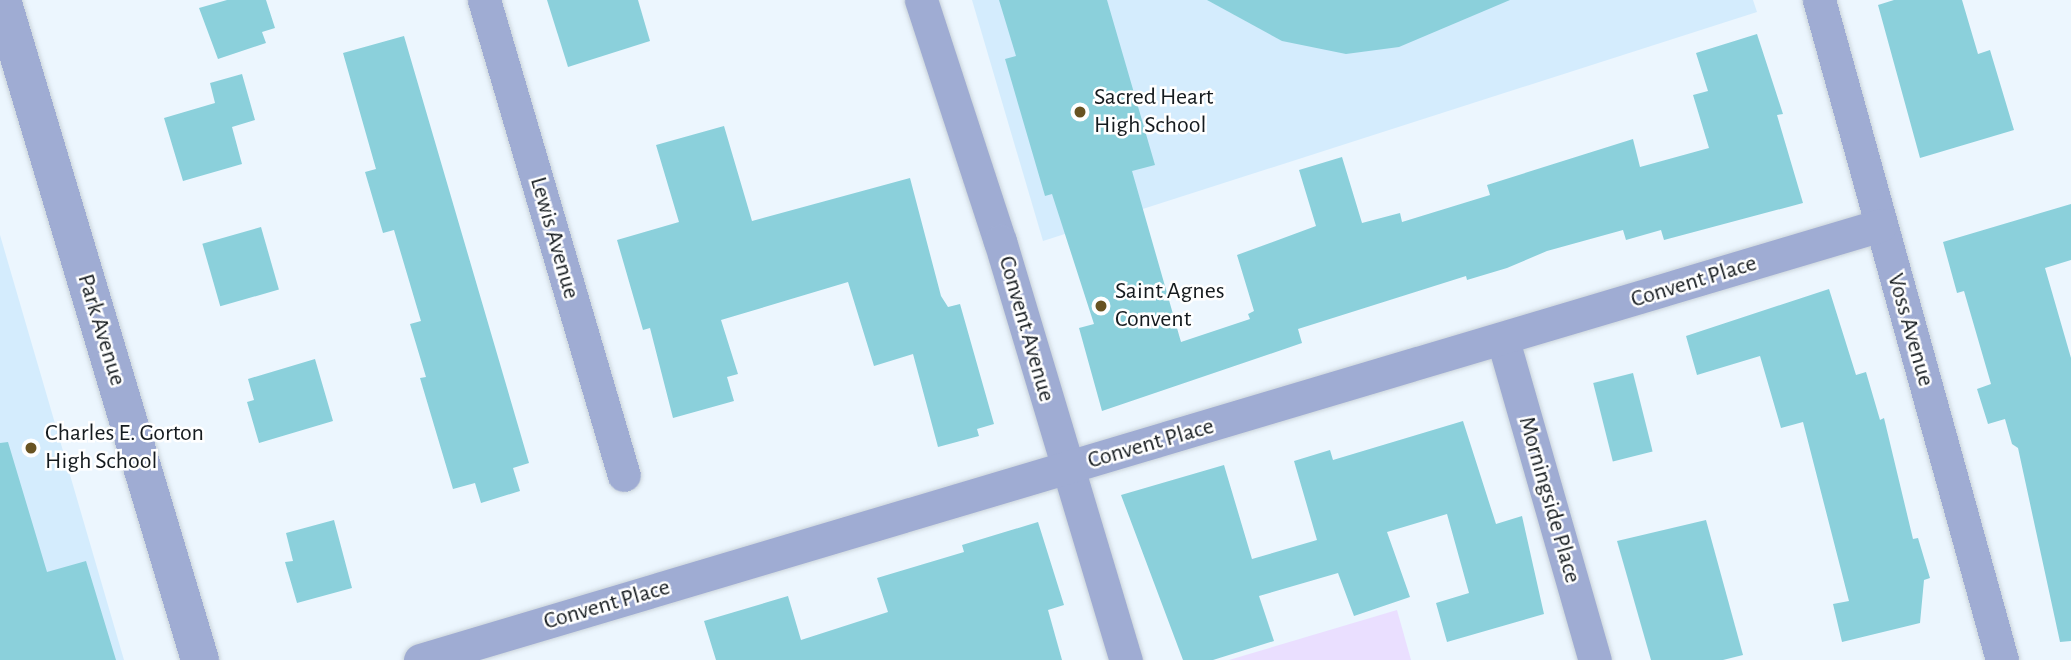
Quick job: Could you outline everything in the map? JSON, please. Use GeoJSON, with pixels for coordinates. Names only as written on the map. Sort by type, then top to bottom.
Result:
{"type":"FeatureCollection","features":[{"type":"Feature","properties":{"kind":"street","name":"Park Avenue"},"geometry":{"type":"LineString","coordinates":[[2,0],[200,660]]}},
{"type":"Feature","properties":{"kind":"street","name":"Lewis Avenue"},"geometry":{"type":"LineString","coordinates":[[484,0],[624,475]]}},
{"type":"Feature","properties":{"kind":"street","name":"Convent Avenue"},"geometry":{"type":"LineString","coordinates":[[921,0],[1000,241],[1126,660]]}},
{"type":"Feature","properties":{"kind":"street","name":"Voss Avenue"},"geometry":{"type":"LineString","coordinates":[[1819,0],[2002,660]]}},
{"type":"Feature","properties":{"kind":"street","name":"Convent Place"},"geometry":{"type":"LineString","coordinates":[[419,660],[1503,340],[1881,225]]}},
{"type":"Feature","properties":{"kind":"street","name":"Morningside Place"},"geometry":{"type":"LineString","coordinates":[[1503,340],[1595,660]]}},
{"type":"Feature","properties":{"kind":"shaded area"},"geometry":{"type":"Polygon","coordinates":[[[972,0],[1753,0],[1757,12],[1043,241],[972,0]]]}},
{"type":"Feature","properties":{"kind":"shaded area","name":"Charles E. Gorton High School"},"geometry":{"type":"Polygon","coordinates":[[[0,235],[124,660],[0,660],[0,235]]]}},
{"type":"Feature","properties":{"kind":"shaded area"},"geometry":{"type":"Polygon","coordinates":[[[1397,610],[1411,660],[1229,660],[1397,610]]]}},
{"type":"Feature","properties":{"kind":"building"},"geometry":{"type":"Polygon","coordinates":[[[227,0],[266,0],[275,28],[262,32],[266,43],[218,59],[199,8],[227,0]]]}},
{"type":"Feature","properties":{"kind":"building"},"geometry":{"type":"Polygon","coordinates":[[[547,0],[638,0],[650,41],[568,67],[547,0]]]}},
{"type":"Feature","properties":{"kind":"building"},"geometry":{"type":"Polygon","coordinates":[[[999,0],[1107,0],[1155,165],[1132,171],[1181,342],[1250,319],[1248,314],[1254,311],[1237,255],[1316,226],[1299,170],[1342,157],[1362,223],[1400,213],[1402,222],[1490,195],[1487,185],[1633,139],[1640,167],[1709,148],[1693,95],[1708,91],[1696,53],[1757,34],[1783,114],[1777,115],[1803,203],[1664,240],[1661,230],[1626,240],[1623,230],[1547,251],[1507,268],[1467,280],[1466,276],[1298,329],[1302,343],[1102,411],[1079,328],[1094,324],[1052,194],[1045,196],[1005,59],[1016,56],[999,0]]]}},
{"type":"Feature","properties":{"kind":"building","name":"Sacred Heart High School"},"geometry":{"type":"Polygon","coordinates":[[[1207,0],[1510,0],[1399,47],[1346,54],[1282,41],[1207,0]]]}},
{"type":"Feature","properties":{"kind":"building"},"geometry":{"type":"Polygon","coordinates":[[[1894,0],[1962,0],[1978,54],[1990,50],[2014,130],[1920,158],[1878,5],[1894,0]]]}},
{"type":"Feature","properties":{"kind":"building"},"geometry":{"type":"Polygon","coordinates":[[[404,36],[529,463],[513,468],[520,491],[481,503],[475,483],[453,489],[420,378],[426,377],[410,324],[421,321],[394,230],[383,233],[365,172],[376,169],[343,53],[404,36]]]}},
{"type":"Feature","properties":{"kind":"building"},"geometry":{"type":"Polygon","coordinates":[[[242,74],[255,120],[232,127],[242,164],[183,181],[164,118],[215,103],[210,83],[242,74]]]}},
{"type":"Feature","properties":{"kind":"building"},"geometry":{"type":"Polygon","coordinates":[[[724,126],[752,221],[910,178],[941,296],[948,307],[960,304],[994,424],[977,429],[979,436],[938,447],[913,354],[874,366],[848,282],[721,320],[738,374],[727,377],[734,401],[673,418],[650,328],[643,330],[617,240],[679,222],[656,145],[724,126]]]}},
{"type":"Feature","properties":{"kind":"building"},"geometry":{"type":"Polygon","coordinates":[[[2071,204],[2071,260],[2045,268],[2071,358],[2071,641],[2060,642],[2018,448],[2012,444],[2005,419],[1988,424],[1977,389],[1991,384],[1964,291],[1957,293],[1943,242],[2071,204]]]}},
{"type":"Feature","properties":{"kind":"building"},"geometry":{"type":"Polygon","coordinates":[[[261,227],[279,289],[220,306],[202,244],[261,227]]]}},
{"type":"Feature","properties":{"kind":"building"},"geometry":{"type":"Polygon","coordinates":[[[1829,289],[1856,375],[1866,372],[1880,420],[1884,418],[1913,539],[1918,538],[1930,578],[1924,580],[1920,623],[1842,642],[1833,604],[1849,601],[1803,422],[1781,428],[1760,356],[1697,375],[1686,336],[1829,289]]]}},
{"type":"Feature","properties":{"kind":"building"},"geometry":{"type":"Polygon","coordinates":[[[315,359],[333,421],[259,443],[247,402],[254,400],[248,379],[315,359]]]}},
{"type":"Feature","properties":{"kind":"building"},"geometry":{"type":"Polygon","coordinates":[[[1633,373],[1653,452],[1613,462],[1593,383],[1633,373]]]}},
{"type":"Feature","properties":{"kind":"building"},"geometry":{"type":"Polygon","coordinates":[[[1463,421],[1496,524],[1522,516],[1544,614],[1447,642],[1436,603],[1469,593],[1447,514],[1387,532],[1410,597],[1354,616],[1338,573],[1259,596],[1274,641],[1213,660],[1183,660],[1121,495],[1224,465],[1252,559],[1317,540],[1294,461],[1330,450],[1333,460],[1463,421]]]}},
{"type":"Feature","properties":{"kind":"building"},"geometry":{"type":"Polygon","coordinates":[[[8,442],[47,572],[86,561],[116,660],[0,660],[0,443],[8,442]]]}},
{"type":"Feature","properties":{"kind":"building"},"geometry":{"type":"Polygon","coordinates":[[[334,520],[352,588],[297,603],[285,562],[293,561],[286,533],[334,520]]]}},
{"type":"Feature","properties":{"kind":"building"},"geometry":{"type":"Polygon","coordinates":[[[1706,520],[1743,655],[1723,660],[1651,660],[1617,541],[1706,520]]]}},
{"type":"Feature","properties":{"kind":"building"},"geometry":{"type":"Polygon","coordinates":[[[1038,522],[1064,605],[1048,610],[1062,660],[716,660],[704,621],[788,596],[801,640],[888,612],[877,578],[964,552],[962,545],[1038,522]]]}},
{"type":"Feature","properties":{"kind":"place","name":"Sacred Heart High School"},"geometry":{"type":"Point","coordinates":[1080,112]}},
{"type":"Feature","properties":{"kind":"place","name":"Saint Agnes Convent"},"geometry":{"type":"Point","coordinates":[1101,306]}},
{"type":"Feature","properties":{"kind":"place","name":"Charles E. Gorton High School"},"geometry":{"type":"Point","coordinates":[31,448]}}]}
